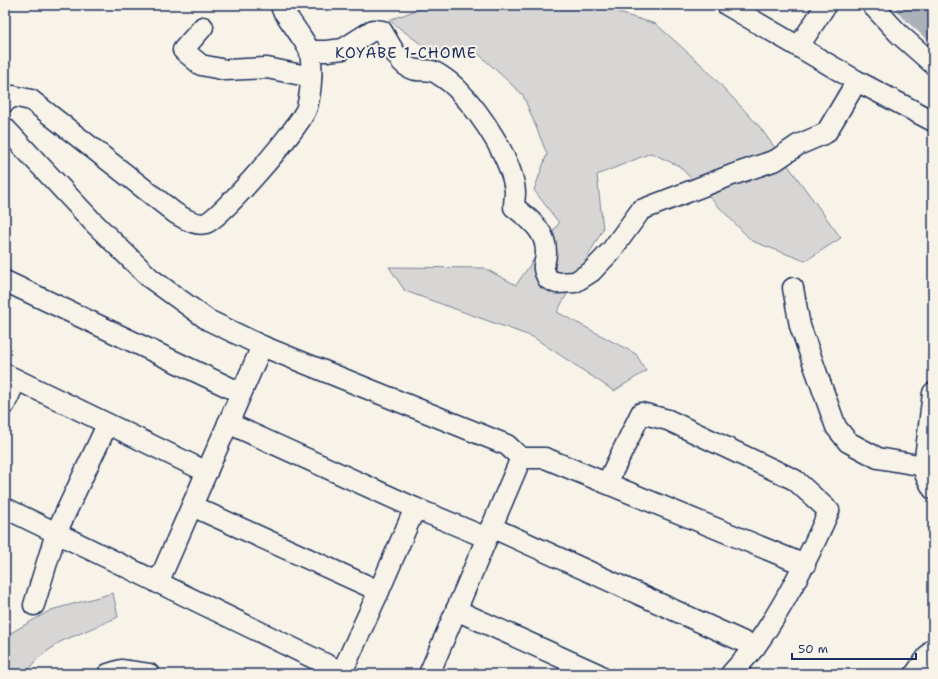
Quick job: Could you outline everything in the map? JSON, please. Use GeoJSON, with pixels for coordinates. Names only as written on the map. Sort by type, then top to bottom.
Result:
{"type":"FeatureCollection","features":[{"type":"Feature","properties":{"kind":"street"},"geometry":{"type":"LineString","coordinates":[[5,102],[13,96],[31,100],[175,213],[190,222],[206,223],[223,210],[294,130],[307,108],[311,77],[310,51],[282,10],[281,5]]}},
{"type":"Feature","properties":{"kind":"street"},"geometry":{"type":"LineString","coordinates":[[727,5],[857,81],[933,121]]}},
{"type":"Feature","properties":{"kind":"street"},"geometry":{"type":"LineString","coordinates":[[799,46],[826,5]]}},
{"type":"Feature","properties":{"kind":"street"},"geometry":{"type":"LineString","coordinates":[[873,5],[899,34],[933,64]]}},
{"type":"Feature","properties":{"kind":"street"},"geometry":{"type":"LineString","coordinates":[[203,27],[183,50],[201,65],[226,70],[268,68],[311,77]]}},
{"type":"Feature","properties":{"kind":"street"},"geometry":{"type":"LineString","coordinates":[[310,51],[343,49],[373,30],[382,31],[399,59],[412,69],[427,70],[437,73],[459,91],[480,117],[509,166],[515,192],[514,207],[536,225],[544,239],[546,252],[543,269],[548,279],[557,282],[575,282],[591,272],[611,251],[641,210],[732,175],[776,160],[798,145],[826,132],[857,81]]}},
{"type":"Feature","properties":{"kind":"street"},"geometry":{"type":"LineString","coordinates":[[5,128],[92,221],[150,278],[208,320],[262,346],[507,445],[520,458],[545,458],[805,565]]}},
{"type":"Feature","properties":{"kind":"street"},"geometry":{"type":"LineString","coordinates":[[5,282],[241,393]]}},
{"type":"Feature","properties":{"kind":"street"},"geometry":{"type":"LineString","coordinates":[[792,288],[800,326],[836,427],[848,442],[878,458],[924,466]]}},
{"type":"Feature","properties":{"kind":"street"},"geometry":{"type":"LineString","coordinates":[[158,583],[262,346]]}},
{"type":"Feature","properties":{"kind":"street"},"geometry":{"type":"LineString","coordinates":[[5,404],[11,377],[207,472]]}},
{"type":"Feature","properties":{"kind":"street"},"geometry":{"type":"LineString","coordinates":[[933,393],[924,466],[925,474],[933,489]]}},
{"type":"Feature","properties":{"kind":"street"},"geometry":{"type":"LineString","coordinates":[[607,483],[641,413],[668,420],[795,480],[829,511],[805,565],[772,623],[755,647],[731,674]]}},
{"type":"Feature","properties":{"kind":"street"},"geometry":{"type":"LineString","coordinates":[[228,423],[415,508],[489,532],[755,647]]}},
{"type":"Feature","properties":{"kind":"street"},"geometry":{"type":"LineString","coordinates":[[34,605],[56,534],[107,424]]}},
{"type":"Feature","properties":{"kind":"street"},"geometry":{"type":"LineString","coordinates":[[429,674],[520,458]]}},
{"type":"Feature","properties":{"kind":"street"},"geometry":{"type":"LineString","coordinates":[[192,506],[379,591]]}},
{"type":"Feature","properties":{"kind":"street"},"geometry":{"type":"LineString","coordinates":[[5,508],[342,672],[415,508]]}},
{"type":"Feature","properties":{"kind":"street"},"geometry":{"type":"LineString","coordinates":[[456,610],[595,673]]}},
{"type":"Feature","properties":{"kind":"street"},"geometry":{"type":"LineString","coordinates":[[915,674],[933,649]]}},
{"type":"Feature","properties":{"kind":"street"},"geometry":{"type":"LineString","coordinates":[[108,674],[121,670],[149,674]]}},
{"type":"Feature","properties":{"kind":"shaded area"},"geometry":{"type":"Polygon","coordinates":[[[431,5],[611,5],[619,13],[656,24],[705,68],[759,126],[841,238],[805,261],[752,241],[679,166],[651,153],[597,175],[603,229],[557,312],[636,354],[646,371],[614,391],[533,337],[405,291],[389,267],[484,268],[516,285],[559,223],[534,190],[547,154],[523,95],[471,47],[438,57],[389,20],[431,5]]]}},
{"type":"Feature","properties":{"kind":"shaded area"},"geometry":{"type":"Polygon","coordinates":[[[113,593],[118,617],[60,642],[38,658],[26,674],[5,674],[5,626],[9,634],[51,610],[113,593]]]}},
{"type":"Feature","properties":{"kind":"waterway"},"geometry":{"type":"LineString","coordinates":[[911,5],[933,25]]}},
{"type":"Feature","properties":{"kind":"district","name":"KOYABE 1-CHOME"},"geometry":{"type":"Point","coordinates":[406,53]}}]}
